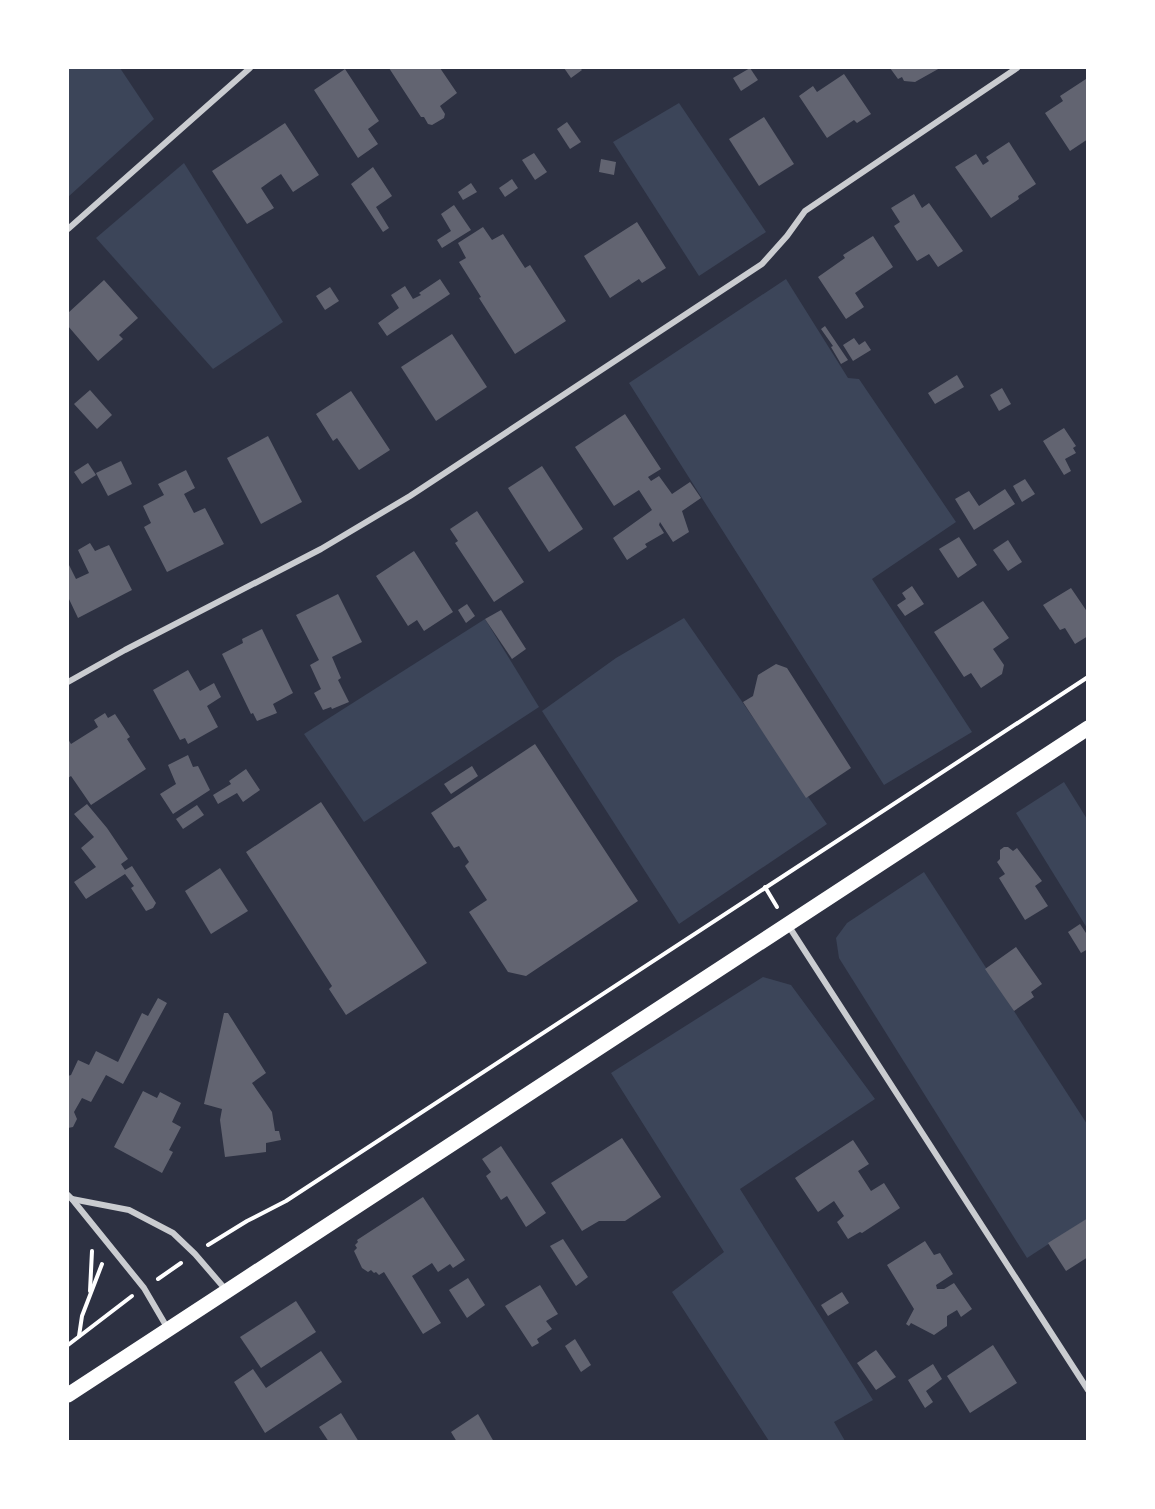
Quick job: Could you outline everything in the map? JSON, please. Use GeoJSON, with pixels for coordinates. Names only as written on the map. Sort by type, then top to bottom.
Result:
{"type":"FeatureCollection","features":[{"type":"Feature","properties":{"kind":"main road"},"geometry":{"type":"LineString","coordinates":[[68,1395],[1088,728]]}},
{"type":"Feature","properties":{"kind":"street"},"geometry":{"type":"LineString","coordinates":[[68,229],[250,68]]}},
{"type":"Feature","properties":{"kind":"street"},"geometry":{"type":"LineString","coordinates":[[68,682],[125,650],[321,549],[410,496],[762,264],[805,211],[1017,68]]}},
{"type":"Feature","properties":{"kind":"street"},"geometry":{"type":"LineString","coordinates":[[788,925],[1088,1390]]}},
{"type":"Feature","properties":{"kind":"street"},"geometry":{"type":"LineString","coordinates":[[70,1197],[129,1210],[173,1233],[195,1254],[227,1292]]}},
{"type":"Feature","properties":{"kind":"street"},"geometry":{"type":"LineString","coordinates":[[70,1197],[144,1288],[168,1329]]}},
{"type":"Feature","properties":{"kind":"path"},"geometry":{"type":"LineString","coordinates":[[205,1247],[296,1195],[1088,677]]}},
{"type":"Feature","properties":{"kind":"path"},"geometry":{"type":"LineString","coordinates":[[765,887],[779,910]]}},
{"type":"Feature","properties":{"kind":"path"},"geometry":{"type":"LineString","coordinates":[[90,1295],[92,1225]]}},
{"type":"Feature","properties":{"kind":"path"},"geometry":{"type":"LineString","coordinates":[[78,1337],[82,1316],[105,1257]]}},
{"type":"Feature","properties":{"kind":"path"},"geometry":{"type":"LineString","coordinates":[[155,1281],[175,1267]]}},
{"type":"Feature","properties":{"kind":"path"},"geometry":{"type":"LineString","coordinates":[[68,1344],[130,1298]]}},
{"type":"Feature","properties":{"kind":"shaded area"},"geometry":{"type":"Polygon","coordinates":[[[68,68],[120,68],[154,119],[68,197],[68,68]]]}},
{"type":"Feature","properties":{"kind":"shaded area"},"geometry":{"type":"Polygon","coordinates":[[[679,103],[766,232],[699,276],[613,142],[679,103]]]}},
{"type":"Feature","properties":{"kind":"shaded area"},"geometry":{"type":"Polygon","coordinates":[[[184,163],[283,322],[213,369],[96,238],[184,163]]]}},
{"type":"Feature","properties":{"kind":"shaded area"},"geometry":{"type":"Polygon","coordinates":[[[786,279],[848,378],[859,379],[956,522],[872,579],[972,732],[884,785],[629,383],[786,279]]]}},
{"type":"Feature","properties":{"kind":"shaded area"},"geometry":{"type":"Polygon","coordinates":[[[684,618],[827,824],[679,924],[542,711],[616,658],[684,618]]]}},
{"type":"Feature","properties":{"kind":"shaded area"},"geometry":{"type":"Polygon","coordinates":[[[485,619],[539,707],[364,822],[304,734],[485,619]]]}},
{"type":"Feature","properties":{"kind":"shaded area"},"geometry":{"type":"Polygon","coordinates":[[[1064,782],[1087,819],[1087,928],[1016,813],[1064,782]]]}},
{"type":"Feature","properties":{"kind":"shaded area"},"geometry":{"type":"Polygon","coordinates":[[[924,872],[1087,1124],[1087,1219],[1027,1258],[839,958],[836,938],[847,923],[924,872]]]}},
{"type":"Feature","properties":{"kind":"shaded area"},"geometry":{"type":"Polygon","coordinates":[[[763,977],[791,985],[875,1099],[740,1189],[873,1400],[834,1422],[845,1441],[769,1441],[672,1292],[724,1252],[611,1073],[763,977]]]}},
{"type":"Feature","properties":{"kind":"building"},"geometry":{"type":"Polygon","coordinates":[[[389,68],[440,68],[457,93],[440,106],[445,114],[444,118],[432,125],[428,124],[389,68]]]}},
{"type":"Feature","properties":{"kind":"building"},"geometry":{"type":"Polygon","coordinates":[[[564,68],[580,68],[582,70],[571,78],[564,68]]]}},
{"type":"Feature","properties":{"kind":"building"},"geometry":{"type":"Polygon","coordinates":[[[750,68],[758,80],[741,91],[733,78],[750,68]]]}},
{"type":"Feature","properties":{"kind":"building"},"geometry":{"type":"Polygon","coordinates":[[[890,68],[940,68],[915,82],[904,81],[902,77],[898,79],[890,68]]]}},
{"type":"Feature","properties":{"kind":"building"},"geometry":{"type":"Polygon","coordinates":[[[345,69],[379,121],[368,129],[378,144],[358,158],[314,90],[345,69]]]}},
{"type":"Feature","properties":{"kind":"building"},"geometry":{"type":"Polygon","coordinates":[[[844,74],[871,114],[857,123],[854,120],[827,138],[799,96],[813,86],[817,92],[844,74]]]}},
{"type":"Feature","properties":{"kind":"building"},"geometry":{"type":"Polygon","coordinates":[[[1086,79],[1088,81],[1088,139],[1070,151],[1045,113],[1063,101],[1060,96],[1086,79]]]}},
{"type":"Feature","properties":{"kind":"building"},"geometry":{"type":"Polygon","coordinates":[[[764,117],[794,164],[759,186],[729,139],[764,117]]]}},
{"type":"Feature","properties":{"kind":"building"},"geometry":{"type":"Polygon","coordinates":[[[567,122],[581,142],[570,149],[557,129],[567,122]]]}},
{"type":"Feature","properties":{"kind":"building"},"geometry":{"type":"Polygon","coordinates":[[[285,123],[319,175],[293,192],[281,174],[272,180],[261,188],[274,208],[247,224],[212,171],[285,123]]]}},
{"type":"Feature","properties":{"kind":"building"},"geometry":{"type":"Polygon","coordinates":[[[1009,142],[1036,184],[991,218],[955,167],[976,154],[983,165],[989,161],[986,157],[1009,142]]]}},
{"type":"Feature","properties":{"kind":"building"},"geometry":{"type":"Polygon","coordinates":[[[534,153],[547,172],[535,180],[522,160],[534,153]]]}},
{"type":"Feature","properties":{"kind":"building"},"geometry":{"type":"Polygon","coordinates":[[[601,159],[616,162],[614,175],[599,172],[601,159]]]}},
{"type":"Feature","properties":{"kind":"building"},"geometry":{"type":"Polygon","coordinates":[[[373,167],[392,196],[376,207],[389,228],[383,232],[351,184],[373,167]]]}},
{"type":"Feature","properties":{"kind":"building"},"geometry":{"type":"Polygon","coordinates":[[[512,179],[518,188],[505,197],[499,188],[512,179]]]}},
{"type":"Feature","properties":{"kind":"building"},"geometry":{"type":"Polygon","coordinates":[[[471,183],[477,192],[463,200],[458,192],[471,183]]]}},
{"type":"Feature","properties":{"kind":"building"},"geometry":{"type":"Polygon","coordinates":[[[914,194],[922,208],[929,203],[963,251],[938,267],[929,254],[917,261],[894,226],[900,222],[891,208],[914,194]]]}},
{"type":"Feature","properties":{"kind":"building"},"geometry":{"type":"Polygon","coordinates":[[[454,205],[471,230],[442,248],[437,240],[451,231],[441,214],[454,205]]]}},
{"type":"Feature","properties":{"kind":"building"},"geometry":{"type":"Polygon","coordinates":[[[637,222],[666,268],[642,283],[639,279],[610,298],[584,256],[637,222]]]}},
{"type":"Feature","properties":{"kind":"building"},"geometry":{"type":"Polygon","coordinates":[[[483,227],[492,240],[503,234],[525,268],[530,265],[566,321],[515,354],[459,262],[466,258],[458,243],[483,227]]]}},
{"type":"Feature","properties":{"kind":"building"},"geometry":{"type":"Polygon","coordinates":[[[873,236],[893,267],[855,293],[864,307],[846,319],[818,277],[845,258],[843,255],[873,236]]]}},
{"type":"Feature","properties":{"kind":"building"},"geometry":{"type":"Polygon","coordinates":[[[440,279],[450,294],[387,336],[378,323],[399,308],[391,295],[405,286],[413,299],[440,279]]]}},
{"type":"Feature","properties":{"kind":"building"},"geometry":{"type":"Polygon","coordinates":[[[104,280],[138,318],[119,335],[123,339],[98,361],[68,326],[68,313],[104,280]]]}},
{"type":"Feature","properties":{"kind":"building"},"geometry":{"type":"Polygon","coordinates":[[[330,287],[339,301],[325,310],[316,296],[330,287]]]}},
{"type":"Feature","properties":{"kind":"building"},"geometry":{"type":"Polygon","coordinates":[[[825,326],[848,360],[841,364],[831,347],[833,346],[821,329],[825,326]]]}},
{"type":"Feature","properties":{"kind":"building"},"geometry":{"type":"Polygon","coordinates":[[[452,334],[487,387],[436,421],[401,367],[452,334]]]}},
{"type":"Feature","properties":{"kind":"building"},"geometry":{"type":"Polygon","coordinates":[[[854,338],[859,345],[865,341],[871,350],[853,361],[843,345],[854,338]]]}},
{"type":"Feature","properties":{"kind":"building"},"geometry":{"type":"Polygon","coordinates":[[[957,375],[964,387],[935,404],[928,393],[957,375]]]}},
{"type":"Feature","properties":{"kind":"building"},"geometry":{"type":"Polygon","coordinates":[[[1002,388],[1011,404],[999,411],[990,395],[1002,388]]]}},
{"type":"Feature","properties":{"kind":"building"},"geometry":{"type":"Polygon","coordinates":[[[90,390],[112,415],[97,429],[74,404],[90,390]]]}},
{"type":"Feature","properties":{"kind":"building"},"geometry":{"type":"Polygon","coordinates":[[[351,391],[390,450],[359,470],[337,438],[333,441],[316,414],[351,391]]]}},
{"type":"Feature","properties":{"kind":"building"},"geometry":{"type":"Polygon","coordinates":[[[625,414],[661,469],[648,477],[651,481],[659,476],[672,494],[690,482],[701,498],[682,511],[689,532],[673,542],[660,522],[659,525],[664,533],[645,544],[647,547],[627,560],[613,538],[652,510],[639,490],[614,506],[575,447],[625,414]]]}},
{"type":"Feature","properties":{"kind":"building"},"geometry":{"type":"Polygon","coordinates":[[[1064,428],[1076,446],[1073,448],[1076,453],[1065,459],[1071,471],[1064,475],[1043,441],[1064,428]]]}},
{"type":"Feature","properties":{"kind":"building"},"geometry":{"type":"Polygon","coordinates":[[[268,436],[302,502],[261,524],[227,458],[268,436]]]}},
{"type":"Feature","properties":{"kind":"building"},"geometry":{"type":"Polygon","coordinates":[[[121,461],[132,484],[108,496],[96,473],[121,461]]]}},
{"type":"Feature","properties":{"kind":"building"},"geometry":{"type":"Polygon","coordinates":[[[88,463],[96,475],[82,484],[74,472],[88,463]]]}},
{"type":"Feature","properties":{"kind":"building"},"geometry":{"type":"Polygon","coordinates":[[[542,466],[583,529],[549,552],[508,488],[542,466]]]}},
{"type":"Feature","properties":{"kind":"building"},"geometry":{"type":"Polygon","coordinates":[[[186,470],[195,488],[184,494],[194,513],[205,508],[224,544],[167,572],[144,527],[151,523],[143,506],[164,495],[158,484],[186,470]]]}},
{"type":"Feature","properties":{"kind":"building"},"geometry":{"type":"Polygon","coordinates":[[[1025,479],[1035,494],[1022,502],[1013,486],[1025,479]]]}},
{"type":"Feature","properties":{"kind":"building"},"geometry":{"type":"Polygon","coordinates":[[[1005,489],[1015,504],[974,530],[955,499],[969,491],[979,506],[1005,489]]]}},
{"type":"Feature","properties":{"kind":"building"},"geometry":{"type":"Polygon","coordinates":[[[477,511],[524,582],[494,602],[455,543],[458,541],[450,529],[477,511]]]}},
{"type":"Feature","properties":{"kind":"building"},"geometry":{"type":"Polygon","coordinates":[[[959,537],[977,565],[958,578],[939,549],[959,537]]]}},
{"type":"Feature","properties":{"kind":"building"},"geometry":{"type":"Polygon","coordinates":[[[1008,540],[1022,562],[1008,571],[993,550],[1008,540]]]}},
{"type":"Feature","properties":{"kind":"building"},"geometry":{"type":"Polygon","coordinates":[[[90,543],[95,551],[109,545],[132,590],[78,618],[68,597],[68,563],[76,579],[89,573],[78,550],[90,543]]]}},
{"type":"Feature","properties":{"kind":"building"},"geometry":{"type":"Polygon","coordinates":[[[414,551],[453,612],[424,631],[417,620],[408,626],[376,576],[414,551]]]}},
{"type":"Feature","properties":{"kind":"building"},"geometry":{"type":"Polygon","coordinates":[[[912,586],[924,604],[905,616],[897,605],[906,599],[902,593],[912,586]]]}},
{"type":"Feature","properties":{"kind":"building"},"geometry":{"type":"Polygon","coordinates":[[[1071,588],[1088,613],[1088,636],[1075,644],[1065,628],[1060,630],[1043,605],[1071,588]]]}},
{"type":"Feature","properties":{"kind":"building"},"geometry":{"type":"Polygon","coordinates":[[[338,594],[362,642],[332,657],[341,678],[338,680],[349,702],[323,710],[314,693],[321,689],[310,665],[319,660],[296,615],[338,594]]]}},
{"type":"Feature","properties":{"kind":"building"},"geometry":{"type":"Polygon","coordinates":[[[983,601],[1009,638],[993,649],[1004,665],[1002,674],[981,688],[971,673],[964,677],[934,632],[983,601]]]}},
{"type":"Feature","properties":{"kind":"building"},"geometry":{"type":"Polygon","coordinates":[[[467,604],[475,616],[466,623],[458,610],[467,604]]]}},
{"type":"Feature","properties":{"kind":"building"},"geometry":{"type":"Polygon","coordinates":[[[501,610],[526,649],[512,659],[485,619],[501,610]]]}},
{"type":"Feature","properties":{"kind":"building"},"geometry":{"type":"Polygon","coordinates":[[[262,629],[293,693],[273,704],[277,713],[257,721],[253,713],[251,714],[222,654],[243,643],[242,639],[262,629]]]}},
{"type":"Feature","properties":{"kind":"building"},"geometry":{"type":"Polygon","coordinates":[[[776,664],[787,668],[851,768],[806,798],[743,702],[753,696],[758,675],[776,664]]]}},
{"type":"Feature","properties":{"kind":"building"},"geometry":{"type":"Polygon","coordinates":[[[188,670],[200,691],[214,683],[221,697],[207,706],[218,727],[188,744],[185,738],[180,740],[153,690],[188,670]]]}},
{"type":"Feature","properties":{"kind":"building"},"geometry":{"type":"Polygon","coordinates":[[[105,713],[108,718],[115,714],[130,737],[127,739],[146,769],[91,805],[71,776],[68,778],[68,739],[71,744],[98,727],[94,720],[105,713]]]}},
{"type":"Feature","properties":{"kind":"building"},"geometry":{"type":"Polygon","coordinates":[[[535,744],[638,901],[526,976],[508,972],[469,912],[487,900],[465,866],[469,862],[459,846],[454,848],[431,813],[535,744]]]}},
{"type":"Feature","properties":{"kind":"building"},"geometry":{"type":"Polygon","coordinates":[[[188,755],[193,767],[198,766],[210,790],[173,814],[160,794],[176,784],[168,765],[188,755]]]}},
{"type":"Feature","properties":{"kind":"building"},"geometry":{"type":"Polygon","coordinates":[[[472,766],[478,776],[451,794],[444,784],[472,766]]]}},
{"type":"Feature","properties":{"kind":"building"},"geometry":{"type":"Polygon","coordinates":[[[246,769],[260,790],[243,802],[237,793],[218,804],[213,795],[231,784],[229,781],[246,769]]]}},
{"type":"Feature","properties":{"kind":"building"},"geometry":{"type":"Polygon","coordinates":[[[321,802],[427,963],[346,1015],[329,989],[332,986],[246,852],[321,802]]]}},
{"type":"Feature","properties":{"kind":"building"},"geometry":{"type":"Polygon","coordinates":[[[87,804],[128,859],[121,864],[125,870],[132,866],[156,903],[153,908],[146,911],[131,888],[134,886],[125,874],[86,899],[74,882],[96,867],[81,848],[94,837],[74,814],[87,804]]]}},
{"type":"Feature","properties":{"kind":"building"},"geometry":{"type":"Polygon","coordinates":[[[197,805],[204,815],[183,829],[176,819],[197,805]]]}},
{"type":"Feature","properties":{"kind":"building"},"geometry":{"type":"Polygon","coordinates":[[[1004,847],[1013,851],[1017,848],[1042,881],[1035,886],[1048,906],[1025,920],[999,878],[1005,874],[997,862],[1000,859],[1000,850],[1004,847]]]}},
{"type":"Feature","properties":{"kind":"building"},"geometry":{"type":"Polygon","coordinates":[[[220,868],[248,911],[211,934],[185,891],[220,868]]]}},
{"type":"Feature","properties":{"kind":"building"},"geometry":{"type":"Polygon","coordinates":[[[1080,924],[1088,936],[1088,949],[1081,953],[1068,932],[1080,924]]]}},
{"type":"Feature","properties":{"kind":"building"},"geometry":{"type":"Polygon","coordinates":[[[1016,947],[1042,984],[1031,992],[1034,997],[1014,1011],[985,969],[1016,947]]]}},
{"type":"Feature","properties":{"kind":"building"},"geometry":{"type":"Polygon","coordinates":[[[158,998],[167,1003],[123,1084],[106,1075],[91,1102],[82,1098],[74,1112],[77,1119],[73,1127],[68,1128],[68,1076],[71,1075],[78,1060],[89,1065],[96,1051],[118,1062],[142,1013],[148,1016],[158,998]]]}},
{"type":"Feature","properties":{"kind":"building"},"geometry":{"type":"Polygon","coordinates":[[[224,1013],[228,1013],[266,1073],[252,1083],[272,1112],[275,1131],[279,1131],[281,1140],[266,1143],[266,1152],[225,1157],[220,1120],[222,1109],[204,1104],[224,1013]]]}},
{"type":"Feature","properties":{"kind":"building"},"geometry":{"type":"Polygon","coordinates":[[[143,1091],[157,1098],[160,1092],[181,1103],[172,1122],[181,1127],[169,1150],[173,1152],[162,1173],[114,1147],[143,1091]]]}},
{"type":"Feature","properties":{"kind":"building"},"geometry":{"type":"Polygon","coordinates":[[[622,1138],[661,1197],[625,1221],[599,1221],[582,1231],[551,1183],[622,1138]]]}},
{"type":"Feature","properties":{"kind":"building"},"geometry":{"type":"Polygon","coordinates":[[[853,1140],[869,1164],[858,1171],[871,1191],[884,1183],[900,1208],[862,1233],[848,1239],[837,1222],[844,1216],[834,1201],[818,1212],[795,1178],[853,1140]]]}},
{"type":"Feature","properties":{"kind":"building"},"geometry":{"type":"Polygon","coordinates":[[[501,1146],[546,1213],[526,1227],[507,1196],[501,1200],[486,1176],[491,1172],[482,1159],[501,1146]]]}},
{"type":"Feature","properties":{"kind":"building"},"geometry":{"type":"Polygon","coordinates":[[[423,1197],[465,1260],[453,1268],[450,1264],[438,1272],[432,1263],[412,1276],[441,1323],[423,1334],[384,1272],[379,1275],[362,1268],[354,1251],[357,1248],[355,1245],[357,1240],[423,1197]]]}},
{"type":"Feature","properties":{"kind":"building"},"geometry":{"type":"Polygon","coordinates":[[[1088,1218],[1088,1257],[1066,1271],[1048,1243],[1088,1218]]]}},
{"type":"Feature","properties":{"kind":"building"},"geometry":{"type":"Polygon","coordinates":[[[563,1239],[588,1277],[576,1286],[550,1246],[563,1239]]]}},
{"type":"Feature","properties":{"kind":"building"},"geometry":{"type":"Polygon","coordinates":[[[925,1241],[934,1255],[940,1253],[953,1274],[936,1285],[937,1289],[944,1289],[954,1283],[972,1309],[961,1317],[957,1310],[947,1316],[947,1326],[934,1335],[911,1323],[909,1326],[906,1324],[914,1309],[887,1265],[925,1241]]]}},
{"type":"Feature","properties":{"kind":"building"},"geometry":{"type":"Polygon","coordinates":[[[468,1278],[485,1305],[467,1318],[449,1290],[468,1278]]]}},
{"type":"Feature","properties":{"kind":"building"},"geometry":{"type":"Polygon","coordinates":[[[540,1285],[558,1314],[546,1321],[552,1329],[537,1339],[539,1343],[532,1347],[505,1306],[540,1285]]]}},
{"type":"Feature","properties":{"kind":"building"},"geometry":{"type":"Polygon","coordinates":[[[842,1292],[849,1303],[828,1316],[821,1305],[842,1292]]]}},
{"type":"Feature","properties":{"kind":"building"},"geometry":{"type":"Polygon","coordinates":[[[296,1301],[316,1332],[261,1368],[240,1337],[296,1301]]]}},
{"type":"Feature","properties":{"kind":"building"},"geometry":{"type":"Polygon","coordinates":[[[575,1339],[591,1365],[581,1372],[565,1346],[575,1339]]]}},
{"type":"Feature","properties":{"kind":"building"},"geometry":{"type":"Polygon","coordinates":[[[993,1345],[1017,1383],[970,1413],[947,1376],[993,1345]]]}},
{"type":"Feature","properties":{"kind":"building"},"geometry":{"type":"Polygon","coordinates":[[[876,1350],[896,1377],[876,1390],[857,1363],[876,1350]]]}},
{"type":"Feature","properties":{"kind":"building"},"geometry":{"type":"Polygon","coordinates":[[[321,1351],[342,1382],[265,1433],[234,1382],[253,1369],[266,1388],[321,1351]]]}},
{"type":"Feature","properties":{"kind":"building"},"geometry":{"type":"Polygon","coordinates":[[[933,1364],[942,1379],[926,1391],[933,1402],[925,1408],[908,1380],[933,1364]]]}},
{"type":"Feature","properties":{"kind":"building"},"geometry":{"type":"Polygon","coordinates":[[[341,1413],[359,1442],[329,1442],[319,1427],[341,1413]]]}},
{"type":"Feature","properties":{"kind":"building"},"geometry":{"type":"Polygon","coordinates":[[[478,1414],[494,1442],[457,1442],[451,1432],[478,1414]]]}}]}
